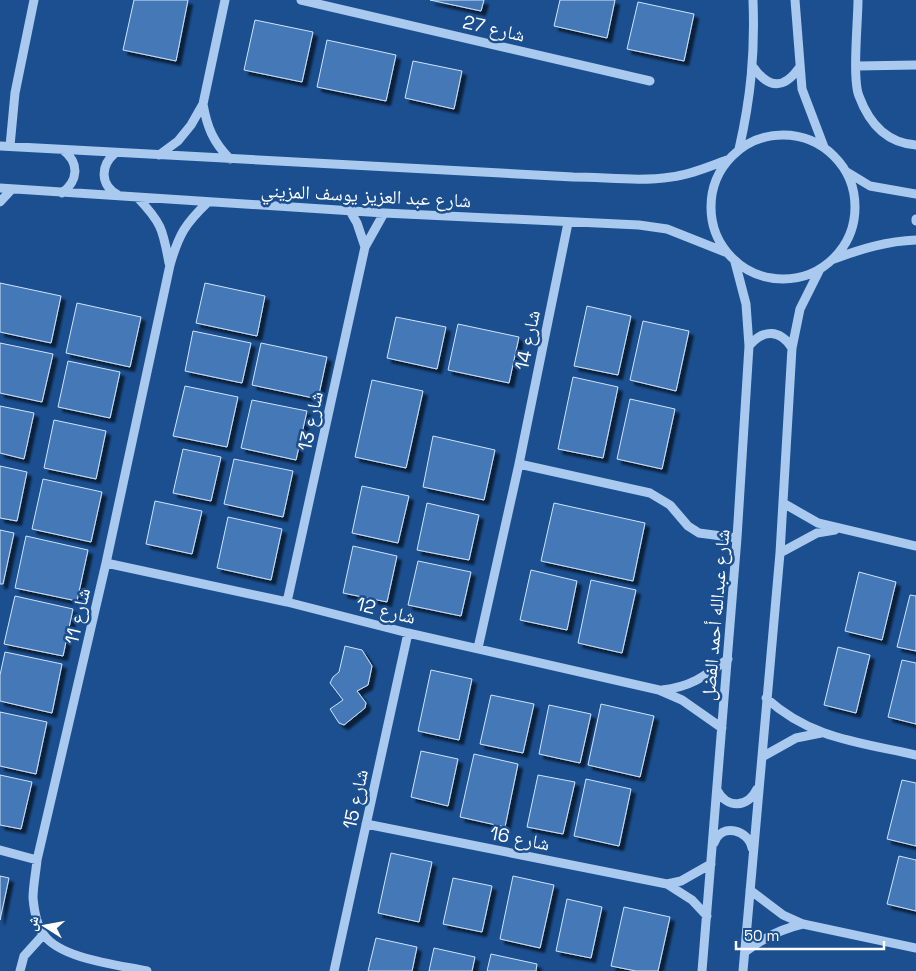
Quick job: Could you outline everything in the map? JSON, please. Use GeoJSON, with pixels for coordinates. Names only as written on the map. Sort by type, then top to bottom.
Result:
{"type":"FeatureCollection","features":[{"type":"Feature","properties":{"kind":"street"},"geometry":{"type":"LineString","coordinates":[[10,146],[15,93],[34,0]]}},
{"type":"Feature","properties":{"kind":"street"},"geometry":{"type":"LineString","coordinates":[[159,156],[178,141],[191,125],[203,104],[225,0]]}},
{"type":"Feature","properties":{"kind":"street","name":"شارع 27"},"geometry":{"type":"LineString","coordinates":[[301,0],[650,81]]}},
{"type":"Feature","properties":{"kind":"street"},"geometry":{"type":"LineString","coordinates":[[739,149],[750,103],[754,68],[753,0]]}},
{"type":"Feature","properties":{"kind":"street"},"geometry":{"type":"LineString","coordinates":[[795,0],[802,89],[824,147]]}},
{"type":"Feature","properties":{"kind":"street"},"geometry":{"type":"LineString","coordinates":[[858,0],[856,66],[858,95],[878,131],[906,144],[916,145]]}},
{"type":"Feature","properties":{"kind":"street"},"geometry":{"type":"LineString","coordinates":[[856,66],[916,65]]}},
{"type":"Feature","properties":{"kind":"street"},"geometry":{"type":"LineString","coordinates":[[754,68],[762,80],[776,84],[790,80],[800,68]]}},
{"type":"Feature","properties":{"kind":"street"},"geometry":{"type":"LineString","coordinates":[[203,104],[207,128],[217,146],[230,159]]}},
{"type":"Feature","properties":{"kind":"street"},"geometry":{"type":"LineString","coordinates":[[790,134],[808,139],[824,147],[837,158],[846,172],[855,197],[854,222],[844,246],[833,259],[820,269],[806,276],[779,279],[766,278],[747,270],[735,262],[725,252],[714,230],[710,206],[714,182],[727,160],[739,149],[755,140],[772,135],[790,134]]}},
{"type":"Feature","properties":{"kind":"street","name":"شارع عبد العزيز يوسف المزيني"},"geometry":{"type":"LineString","coordinates":[[0,146],[573,177],[669,178],[692,173],[727,160]]}},
{"type":"Feature","properties":{"kind":"street"},"geometry":{"type":"LineString","coordinates":[[62,193],[74,180],[76,172],[70,155],[63,150]]}},
{"type":"Feature","properties":{"kind":"street"},"geometry":{"type":"LineString","coordinates":[[115,153],[108,159],[103,176],[106,185],[119,196]]}},
{"type":"Feature","properties":{"kind":"street"},"geometry":{"type":"LineString","coordinates":[[846,172],[870,186],[916,194]]}},
{"type":"Feature","properties":{"kind":"street","name":"شارع عبد العزيز يوسف المزيني"},"geometry":{"type":"LineString","coordinates":[[0,188],[137,198],[667,229],[725,252]]}},
{"type":"Feature","properties":{"kind":"street"},"geometry":{"type":"LineString","coordinates":[[0,202],[12,189]]}},
{"type":"Feature","properties":{"kind":"street","name":"شارع 11"},"geometry":{"type":"LineString","coordinates":[[137,198],[157,218],[165,239],[170,265]]}},
{"type":"Feature","properties":{"kind":"street","name":"شارع 11"},"geometry":{"type":"LineString","coordinates":[[43,934],[37,919],[33,897],[38,860],[106,563],[170,265],[187,222],[208,202]]}},
{"type":"Feature","properties":{"kind":"street"},"geometry":{"type":"LineString","coordinates":[[350,211],[362,234],[365,247]]}},
{"type":"Feature","properties":{"kind":"street","name":"شارع 13"},"geometry":{"type":"LineString","coordinates":[[287,602],[365,247],[384,213]]}},
{"type":"Feature","properties":{"kind":"street","name":"شارع 14"},"geometry":{"type":"LineString","coordinates":[[478,648],[519,464],[568,223]]}},
{"type":"Feature","properties":{"kind":"street"},"geometry":{"type":"LineString","coordinates":[[833,259],[885,243],[916,240]]}},
{"type":"Feature","properties":{"kind":"street","name":"شارع عبدالله أحمد الفضل"},"geometry":{"type":"LineString","coordinates":[[702,971],[728,659],[749,346],[746,304],[735,262]]}},
{"type":"Feature","properties":{"kind":"street"},"geometry":{"type":"LineString","coordinates":[[743,971],[780,553],[792,348],[800,310],[820,269]]}},
{"type":"Feature","properties":{"kind":"street"},"geometry":{"type":"LineString","coordinates":[[749,346],[756,337],[766,333],[777,333],[786,339],[792,348]]}},
{"type":"Feature","properties":{"kind":"street"},"geometry":{"type":"LineString","coordinates":[[519,464],[650,493],[670,505],[688,526],[699,533],[737,538]]}},
{"type":"Feature","properties":{"kind":"street"},"geometry":{"type":"LineString","coordinates":[[782,503],[799,514],[837,530],[916,546]]}},
{"type":"Feature","properties":{"kind":"street"},"geometry":{"type":"LineString","coordinates":[[780,553],[817,533],[837,530]]}},
{"type":"Feature","properties":{"kind":"street","name":"شارع 12"},"geometry":{"type":"LineString","coordinates":[[106,563],[287,602],[408,633],[659,690],[682,700],[722,728]]}},
{"type":"Feature","properties":{"kind":"street","name":"شارع 15"},"geometry":{"type":"LineString","coordinates":[[334,971],[408,633]]}},
{"type":"Feature","properties":{"kind":"street","name":"شارع 12"},"geometry":{"type":"LineString","coordinates":[[659,690],[683,688],[703,678],[728,659]]}},
{"type":"Feature","properties":{"kind":"street"},"geometry":{"type":"LineString","coordinates":[[766,698],[798,723],[821,733],[916,755]]}},
{"type":"Feature","properties":{"kind":"street"},"geometry":{"type":"LineString","coordinates":[[762,757],[796,738],[821,733]]}},
{"type":"Feature","properties":{"kind":"street"},"geometry":{"type":"LineString","coordinates":[[717,789],[721,798],[729,803],[738,805],[748,802],[759,786]]}},
{"type":"Feature","properties":{"kind":"street","name":"شارع 16"},"geometry":{"type":"LineString","coordinates":[[366,824],[667,884],[692,900],[707,916]]}},
{"type":"Feature","properties":{"kind":"street"},"geometry":{"type":"LineString","coordinates":[[713,849],[716,839],[723,832],[734,830],[744,833],[751,841],[753,851]]}},
{"type":"Feature","properties":{"kind":"street"},"geometry":{"type":"LineString","coordinates":[[0,850],[38,860]]}},
{"type":"Feature","properties":{"kind":"street"},"geometry":{"type":"LineString","coordinates":[[667,884],[681,881],[712,864]]}},
{"type":"Feature","properties":{"kind":"street"},"geometry":{"type":"LineString","coordinates":[[750,890],[783,915],[803,924],[916,948]]}},
{"type":"Feature","properties":{"kind":"street"},"geometry":{"type":"LineString","coordinates":[[745,952],[781,929],[803,924]]}},
{"type":"Feature","properties":{"kind":"street"},"geometry":{"type":"LineString","coordinates":[[20,971],[24,956],[43,934],[55,945],[77,955],[148,971]]}},
{"type":"Feature","properties":{"kind":"building"},"geometry":{"type":"Polygon","coordinates":[[[134,0],[188,0],[176,61],[123,50],[134,0]]]}},
{"type":"Feature","properties":{"kind":"building"},"geometry":{"type":"Polygon","coordinates":[[[430,0],[484,0],[481,11],[430,0]]]}},
{"type":"Feature","properties":{"kind":"building"},"geometry":{"type":"Polygon","coordinates":[[[560,0],[615,0],[607,38],[554,26],[560,0]]]}},
{"type":"Feature","properties":{"kind":"building"},"geometry":{"type":"Polygon","coordinates":[[[638,2],[694,14],[684,61],[627,49],[638,2]]]}},
{"type":"Feature","properties":{"kind":"building"},"geometry":{"type":"Polygon","coordinates":[[[255,20],[313,32],[302,82],[244,70],[255,20]]]}},
{"type":"Feature","properties":{"kind":"building"},"geometry":{"type":"Polygon","coordinates":[[[327,40],[396,55],[386,101],[317,87],[327,40]]]}},
{"type":"Feature","properties":{"kind":"building"},"geometry":{"type":"Polygon","coordinates":[[[413,61],[462,71],[454,109],[405,98],[413,61]]]}},
{"type":"Feature","properties":{"kind":"building"},"geometry":{"type":"Polygon","coordinates":[[[0,283],[61,296],[51,343],[0,332],[0,283]]]}},
{"type":"Feature","properties":{"kind":"building"},"geometry":{"type":"Polygon","coordinates":[[[205,283],[265,296],[257,336],[196,323],[205,283]]]}},
{"type":"Feature","properties":{"kind":"building"},"geometry":{"type":"Polygon","coordinates":[[[77,303],[141,317],[130,367],[66,353],[77,303]]]}},
{"type":"Feature","properties":{"kind":"building"},"geometry":{"type":"Polygon","coordinates":[[[587,306],[631,316],[618,375],[574,366],[587,306]]]}},
{"type":"Feature","properties":{"kind":"building"},"geometry":{"type":"Polygon","coordinates":[[[396,317],[446,327],[437,369],[387,358],[396,317]]]}},
{"type":"Feature","properties":{"kind":"building"},"geometry":{"type":"Polygon","coordinates":[[[643,321],[689,331],[676,391],[630,380],[643,321]]]}},
{"type":"Feature","properties":{"kind":"building"},"geometry":{"type":"Polygon","coordinates":[[[458,324],[519,337],[509,383],[448,370],[458,324]]]}},
{"type":"Feature","properties":{"kind":"building"},"geometry":{"type":"Polygon","coordinates":[[[193,331],[251,343],[242,383],[185,371],[193,331]]]}},
{"type":"Feature","properties":{"kind":"building"},"geometry":{"type":"Polygon","coordinates":[[[0,343],[53,354],[42,402],[0,393],[0,343]]]}},
{"type":"Feature","properties":{"kind":"building"},"geometry":{"type":"Polygon","coordinates":[[[261,343],[327,357],[318,399],[252,385],[261,343]]]}},
{"type":"Feature","properties":{"kind":"building"},"geometry":{"type":"Polygon","coordinates":[[[68,361],[120,372],[110,418],[58,407],[68,361]]]}},
{"type":"Feature","properties":{"kind":"building"},"geometry":{"type":"Polygon","coordinates":[[[573,377],[618,387],[603,458],[558,449],[573,377]]]}},
{"type":"Feature","properties":{"kind":"building"},"geometry":{"type":"Polygon","coordinates":[[[372,380],[423,391],[406,468],[355,457],[372,380]]]}},
{"type":"Feature","properties":{"kind":"building"},"geometry":{"type":"Polygon","coordinates":[[[185,386],[238,397],[227,447],[173,436],[185,386]]]}},
{"type":"Feature","properties":{"kind":"building"},"geometry":{"type":"Polygon","coordinates":[[[630,399],[675,409],[662,469],[617,459],[630,399]]]}},
{"type":"Feature","properties":{"kind":"building"},"geometry":{"type":"Polygon","coordinates":[[[252,400],[307,411],[296,460],[241,448],[252,400]]]}},
{"type":"Feature","properties":{"kind":"building"},"geometry":{"type":"Polygon","coordinates":[[[0,406],[34,413],[24,459],[0,453],[0,406]]]}},
{"type":"Feature","properties":{"kind":"building"},"geometry":{"type":"Polygon","coordinates":[[[54,420],[106,431],[96,479],[44,468],[54,420]]]}},
{"type":"Feature","properties":{"kind":"building"},"geometry":{"type":"Polygon","coordinates":[[[433,436],[495,450],[484,500],[423,487],[433,436]]]}},
{"type":"Feature","properties":{"kind":"building"},"geometry":{"type":"Polygon","coordinates":[[[183,449],[221,457],[211,501],[173,493],[183,449]]]}},
{"type":"Feature","properties":{"kind":"building"},"geometry":{"type":"Polygon","coordinates":[[[234,459],[293,471],[283,517],[224,504],[234,459]]]}},
{"type":"Feature","properties":{"kind":"building"},"geometry":{"type":"Polygon","coordinates":[[[0,466],[27,472],[17,521],[0,518],[0,466]]]}},
{"type":"Feature","properties":{"kind":"building"},"geometry":{"type":"Polygon","coordinates":[[[43,479],[102,492],[91,542],[32,529],[43,479]]]}},
{"type":"Feature","properties":{"kind":"building"},"geometry":{"type":"Polygon","coordinates":[[[362,486],[409,496],[398,543],[352,533],[362,486]]]}},
{"type":"Feature","properties":{"kind":"building"},"geometry":{"type":"Polygon","coordinates":[[[155,501],[202,511],[192,554],[146,544],[155,501]]]}},
{"type":"Feature","properties":{"kind":"building"},"geometry":{"type":"Polygon","coordinates":[[[427,503],[479,515],[469,560],[417,550],[427,503]]]}},
{"type":"Feature","properties":{"kind":"building"},"geometry":{"type":"Polygon","coordinates":[[[554,503],[645,523],[633,581],[541,561],[554,503]]]}},
{"type":"Feature","properties":{"kind":"building"},"geometry":{"type":"Polygon","coordinates":[[[228,517],[282,529],[271,580],[217,568],[228,517]]]}},
{"type":"Feature","properties":{"kind":"building"},"geometry":{"type":"Polygon","coordinates":[[[0,530],[14,533],[3,584],[0,584],[0,530]]]}},
{"type":"Feature","properties":{"kind":"building"},"geometry":{"type":"Polygon","coordinates":[[[26,536],[88,550],[77,601],[15,588],[26,536]]]}},
{"type":"Feature","properties":{"kind":"building"},"geometry":{"type":"Polygon","coordinates":[[[353,546],[397,556],[387,602],[343,593],[353,546]]]}},
{"type":"Feature","properties":{"kind":"building"},"geometry":{"type":"Polygon","coordinates":[[[418,561],[471,572],[461,616],[408,605],[418,561]]]}},
{"type":"Feature","properties":{"kind":"building"},"geometry":{"type":"Polygon","coordinates":[[[531,570],[577,581],[567,630],[520,620],[531,570]]]}},
{"type":"Feature","properties":{"kind":"building"},"geometry":{"type":"Polygon","coordinates":[[[859,572],[896,582],[882,640],[845,631],[859,572]]]}},
{"type":"Feature","properties":{"kind":"building"},"geometry":{"type":"Polygon","coordinates":[[[591,580],[636,590],[622,653],[578,643],[591,580]]]}},
{"type":"Feature","properties":{"kind":"building"},"geometry":{"type":"Polygon","coordinates":[[[910,595],[916,596],[916,651],[897,647],[910,595]]]}},
{"type":"Feature","properties":{"kind":"building"},"geometry":{"type":"Polygon","coordinates":[[[15,596],[73,609],[63,656],[4,644],[15,596]]]}},
{"type":"Feature","properties":{"kind":"building"},"geometry":{"type":"Polygon","coordinates":[[[345,646],[362,650],[372,666],[368,685],[357,691],[366,703],[365,708],[344,725],[339,723],[330,709],[343,700],[330,683],[339,672],[345,646]]]}},
{"type":"Feature","properties":{"kind":"building"},"geometry":{"type":"Polygon","coordinates":[[[838,647],[870,655],[856,713],[824,705],[838,647]]]}},
{"type":"Feature","properties":{"kind":"building"},"geometry":{"type":"Polygon","coordinates":[[[5,652],[62,664],[52,713],[0,701],[0,675],[5,652]]]}},
{"type":"Feature","properties":{"kind":"building"},"geometry":{"type":"Polygon","coordinates":[[[902,660],[916,663],[916,724],[888,717],[902,660]]]}},
{"type":"Feature","properties":{"kind":"building"},"geometry":{"type":"Polygon","coordinates":[[[431,670],[472,679],[459,740],[418,731],[431,670]]]}},
{"type":"Feature","properties":{"kind":"building"},"geometry":{"type":"Polygon","coordinates":[[[491,695],[534,704],[523,753],[480,744],[491,695]]]}},
{"type":"Feature","properties":{"kind":"building"},"geometry":{"type":"Polygon","coordinates":[[[601,704],[654,716],[640,777],[588,765],[601,704]]]}},
{"type":"Feature","properties":{"kind":"building"},"geometry":{"type":"Polygon","coordinates":[[[549,705],[591,714],[580,763],[539,754],[549,705]]]}},
{"type":"Feature","properties":{"kind":"building"},"geometry":{"type":"Polygon","coordinates":[[[0,712],[47,722],[36,774],[0,766],[0,712]]]}},
{"type":"Feature","properties":{"kind":"building"},"geometry":{"type":"Polygon","coordinates":[[[421,751],[458,759],[448,806],[411,797],[421,751]]]}},
{"type":"Feature","properties":{"kind":"building"},"geometry":{"type":"Polygon","coordinates":[[[474,754],[518,764],[505,827],[460,817],[474,754]]]}},
{"type":"Feature","properties":{"kind":"building"},"geometry":{"type":"Polygon","coordinates":[[[0,775],[32,782],[21,829],[0,825],[0,775]]]}},
{"type":"Feature","properties":{"kind":"building"},"geometry":{"type":"Polygon","coordinates":[[[538,775],[575,782],[563,834],[527,827],[538,775]]]}},
{"type":"Feature","properties":{"kind":"building"},"geometry":{"type":"Polygon","coordinates":[[[586,779],[631,789],[619,846],[574,836],[586,779]]]}},
{"type":"Feature","properties":{"kind":"building"},"geometry":{"type":"Polygon","coordinates":[[[902,780],[916,783],[916,846],[887,839],[902,780]]]}},
{"type":"Feature","properties":{"kind":"building"},"geometry":{"type":"Polygon","coordinates":[[[391,853],[432,862],[419,922],[378,913],[391,853]]]}},
{"type":"Feature","properties":{"kind":"building"},"geometry":{"type":"Polygon","coordinates":[[[899,856],[916,860],[916,911],[887,904],[899,856]]]}},
{"type":"Feature","properties":{"kind":"building"},"geometry":{"type":"Polygon","coordinates":[[[0,876],[9,878],[0,920],[0,876]]]}},
{"type":"Feature","properties":{"kind":"building"},"geometry":{"type":"Polygon","coordinates":[[[513,876],[554,885],[540,948],[500,939],[513,876]]]}},
{"type":"Feature","properties":{"kind":"building"},"geometry":{"type":"Polygon","coordinates":[[[453,878],[492,886],[482,932],[443,924],[453,878]]]}},
{"type":"Feature","properties":{"kind":"building"},"geometry":{"type":"Polygon","coordinates":[[[567,899],[602,907],[591,958],[556,951],[567,899]]]}},
{"type":"Feature","properties":{"kind":"building"},"geometry":{"type":"Polygon","coordinates":[[[624,907],[670,917],[658,971],[636,971],[611,966],[624,907]]]}},
{"type":"Feature","properties":{"kind":"building"},"geometry":{"type":"Polygon","coordinates":[[[376,938],[417,947],[412,971],[368,971],[376,938]]]}},
{"type":"Feature","properties":{"kind":"building"},"geometry":{"type":"Polygon","coordinates":[[[434,948],[475,957],[472,971],[429,971],[434,948]]]}},
{"type":"Feature","properties":{"kind":"building"},"geometry":{"type":"Polygon","coordinates":[[[491,954],[537,964],[536,971],[487,971],[491,954]]]}}]}
